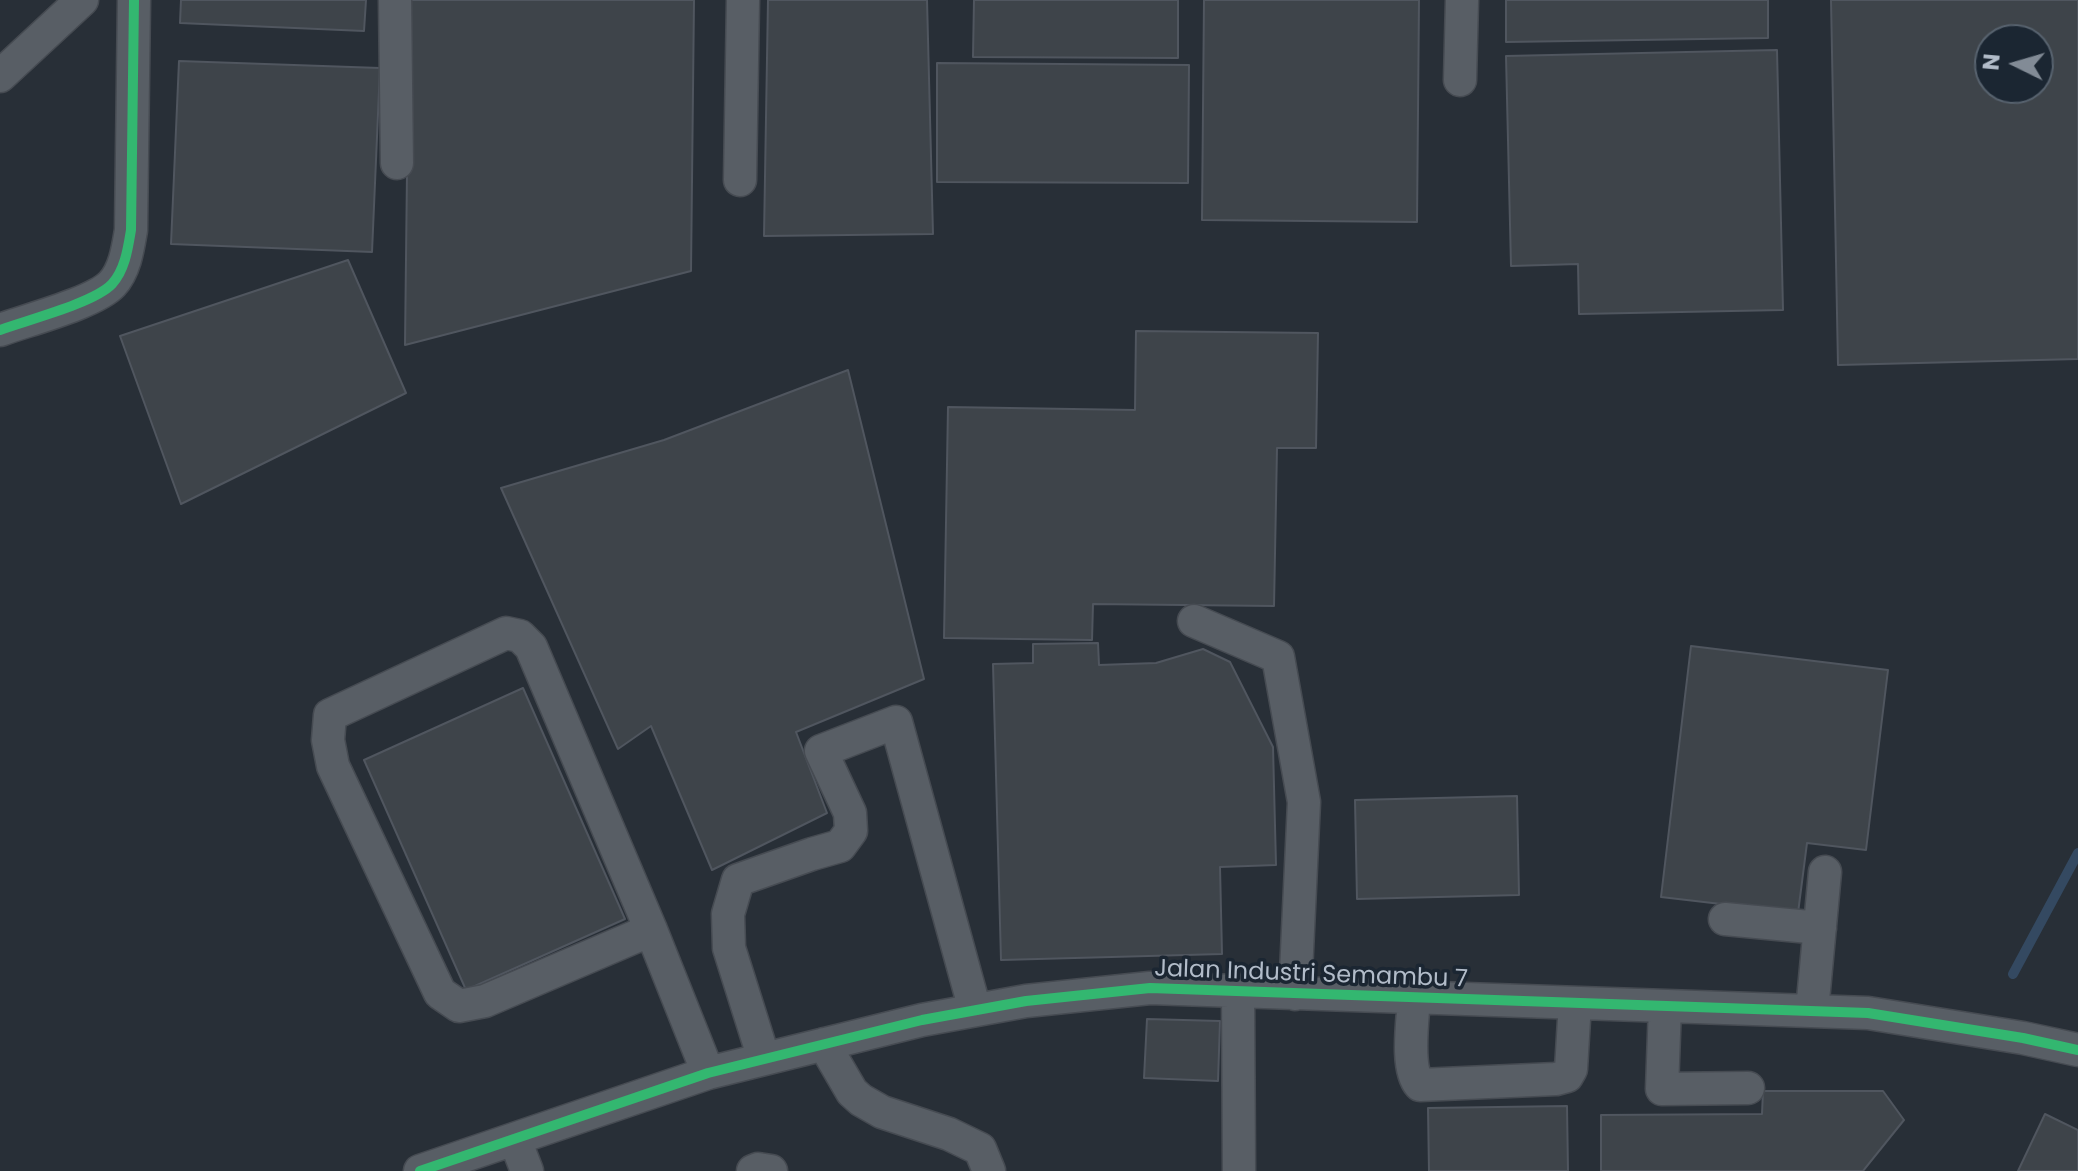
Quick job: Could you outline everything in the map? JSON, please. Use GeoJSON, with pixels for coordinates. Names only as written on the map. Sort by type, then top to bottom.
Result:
{"type":"FeatureCollection","features":[{"type":"Feature","properties":{"kind":"street"},"geometry":{"type":"LineString","coordinates":[[0,76],[82,0]]}},
{"type":"Feature","properties":{"kind":"street"},"geometry":{"type":"LineString","coordinates":[[0,330],[94,297],[113,283],[126,259],[131,230],[134,0]]}},
{"type":"Feature","properties":{"kind":"street"},"geometry":{"type":"LineString","coordinates":[[395,0],[397,163]]}},
{"type":"Feature","properties":{"kind":"street"},"geometry":{"type":"LineString","coordinates":[[740,180],[743,0]]}},
{"type":"Feature","properties":{"kind":"street"},"geometry":{"type":"LineString","coordinates":[[1460,80],[1462,0]]}},
{"type":"Feature","properties":{"kind":"street"},"geometry":{"type":"LineString","coordinates":[[1194,621],[1278,657],[1304,802],[1295,994]]}},
{"type":"Feature","properties":{"kind":"street"},"geometry":{"type":"LineString","coordinates":[[651,930],[485,1001],[459,1006],[440,993],[333,766],[328,740],[330,715],[506,633],[520,636],[531,647],[651,930],[708,1073]]}},
{"type":"Feature","properties":{"kind":"street"},"geometry":{"type":"LineString","coordinates":[[764,1059],[729,948],[728,914],[738,880],[840,846],[851,831],[850,813],[821,751],[896,722],[975,1010]]}},
{"type":"Feature","properties":{"kind":"street"},"geometry":{"type":"LineString","coordinates":[[1812,1011],[1825,872]]}},
{"type":"Feature","properties":{"kind":"street"},"geometry":{"type":"LineString","coordinates":[[1725,919],[1820,928]]}},
{"type":"Feature","properties":{"kind":"street","name":"Jalan Industri Semambu 7"},"geometry":{"type":"LineString","coordinates":[[420,1171],[469,1163],[515,1140],[708,1073],[922,1020],[1026,1001],[1150,988],[1868,1013],[2078,1050]]}},
{"type":"Feature","properties":{"kind":"street"},"geometry":{"type":"LineString","coordinates":[[1238,990],[1239,1171]]}},
{"type":"Feature","properties":{"kind":"street"},"geometry":{"type":"LineString","coordinates":[[1414,997],[1412,1065],[1414,1078],[1420,1085],[1567,1076],[1571,1069],[1575,1003]]}},
{"type":"Feature","properties":{"kind":"street"},"geometry":{"type":"LineString","coordinates":[[1665,1006],[1653,1089],[1748,1088]]}},
{"type":"Feature","properties":{"kind":"street"},"geometry":{"type":"LineString","coordinates":[[824,1044],[852,1092],[861,1100],[882,1112],[949,1134],[980,1149],[989,1171]]}},
{"type":"Feature","properties":{"kind":"street"},"geometry":{"type":"LineString","coordinates":[[515,1140],[527,1171]]}},
{"type":"Feature","properties":{"kind":"street"},"geometry":{"type":"LineString","coordinates":[[753,1171],[771,1171]]}},
{"type":"Feature","properties":{"kind":"building"},"geometry":{"type":"Polygon","coordinates":[[[181,0],[366,0],[364,31],[180,23],[181,0]]]}},
{"type":"Feature","properties":{"kind":"building"},"geometry":{"type":"Polygon","coordinates":[[[409,0],[694,0],[691,271],[405,345],[409,0]]]}},
{"type":"Feature","properties":{"kind":"building"},"geometry":{"type":"Polygon","coordinates":[[[768,0],[927,0],[933,234],[764,236],[768,0]]]}},
{"type":"Feature","properties":{"kind":"building"},"geometry":{"type":"Polygon","coordinates":[[[974,0],[1178,0],[1178,58],[973,57],[974,0]]]}},
{"type":"Feature","properties":{"kind":"building"},"geometry":{"type":"Polygon","coordinates":[[[1204,0],[1419,0],[1417,222],[1202,220],[1204,0]]]}},
{"type":"Feature","properties":{"kind":"building"},"geometry":{"type":"Polygon","coordinates":[[[1506,0],[1768,0],[1768,38],[1506,42],[1506,0]]]}},
{"type":"Feature","properties":{"kind":"building"},"geometry":{"type":"Polygon","coordinates":[[[1831,0],[2078,0],[2078,359],[1838,365],[1831,0]]]}},
{"type":"Feature","properties":{"kind":"building"},"geometry":{"type":"Polygon","coordinates":[[[1777,50],[1783,310],[1579,314],[1578,264],[1511,266],[1506,56],[1777,50]]]}},
{"type":"Feature","properties":{"kind":"building"},"geometry":{"type":"Polygon","coordinates":[[[179,61],[380,68],[372,252],[171,244],[179,61]]]}},
{"type":"Feature","properties":{"kind":"building"},"geometry":{"type":"Polygon","coordinates":[[[937,63],[1189,65],[1188,183],[937,182],[937,63]]]}},
{"type":"Feature","properties":{"kind":"building"},"geometry":{"type":"Polygon","coordinates":[[[348,260],[406,393],[181,504],[120,336],[348,260]]]}},
{"type":"Feature","properties":{"kind":"building"},"geometry":{"type":"Polygon","coordinates":[[[1136,331],[1318,333],[1316,448],[1277,448],[1274,606],[1093,604],[1092,640],[944,638],[948,407],[1135,410],[1136,331]]]}},
{"type":"Feature","properties":{"kind":"building"},"geometry":{"type":"Polygon","coordinates":[[[848,370],[924,679],[796,732],[827,813],[712,870],[651,726],[618,749],[501,488],[664,440],[848,370]]]}},
{"type":"Feature","properties":{"kind":"building"},"geometry":{"type":"Polygon","coordinates":[[[1098,643],[1099,665],[1156,663],[1203,649],[1230,662],[1273,747],[1276,865],[1220,867],[1222,954],[1001,960],[993,664],[1033,663],[1033,644],[1098,643]]]}},
{"type":"Feature","properties":{"kind":"building"},"geometry":{"type":"Polygon","coordinates":[[[1691,646],[1888,670],[1866,850],[1807,843],[1798,913],[1661,897],[1691,646]]]}},
{"type":"Feature","properties":{"kind":"building"},"geometry":{"type":"Polygon","coordinates":[[[523,688],[625,919],[466,990],[364,760],[523,688]]]}},
{"type":"Feature","properties":{"kind":"building"},"geometry":{"type":"Polygon","coordinates":[[[1517,796],[1519,895],[1357,899],[1355,800],[1517,796]]]}},
{"type":"Feature","properties":{"kind":"building"},"geometry":{"type":"Polygon","coordinates":[[[1147,1019],[1220,1021],[1218,1081],[1144,1078],[1147,1019]]]}},
{"type":"Feature","properties":{"kind":"building"},"geometry":{"type":"Polygon","coordinates":[[[1763,1091],[1883,1091],[1904,1120],[1863,1171],[1601,1171],[1601,1115],[1762,1114],[1763,1091]]]}},
{"type":"Feature","properties":{"kind":"building"},"geometry":{"type":"Polygon","coordinates":[[[1567,1106],[1568,1171],[1429,1171],[1428,1108],[1567,1106]]]}},
{"type":"Feature","properties":{"kind":"building"},"geometry":{"type":"Polygon","coordinates":[[[2045,1114],[2078,1130],[2078,1171],[2018,1171],[2045,1114]]]}},
{"type":"Feature","properties":{"kind":"waterway"},"geometry":{"type":"LineString","coordinates":[[2013,974],[2078,853]]}},
{"type":"Feature","properties":{"kind":"cycle path"},"geometry":{"type":"LineString","coordinates":[[0,330],[91,298],[112,284],[123,266],[131,230],[134,0]]}},
{"type":"Feature","properties":{"kind":"cycle path"},"geometry":{"type":"LineString","coordinates":[[420,1171],[708,1073],[922,1020],[1026,1001],[1150,988],[1868,1013],[2078,1050]]}}]}
